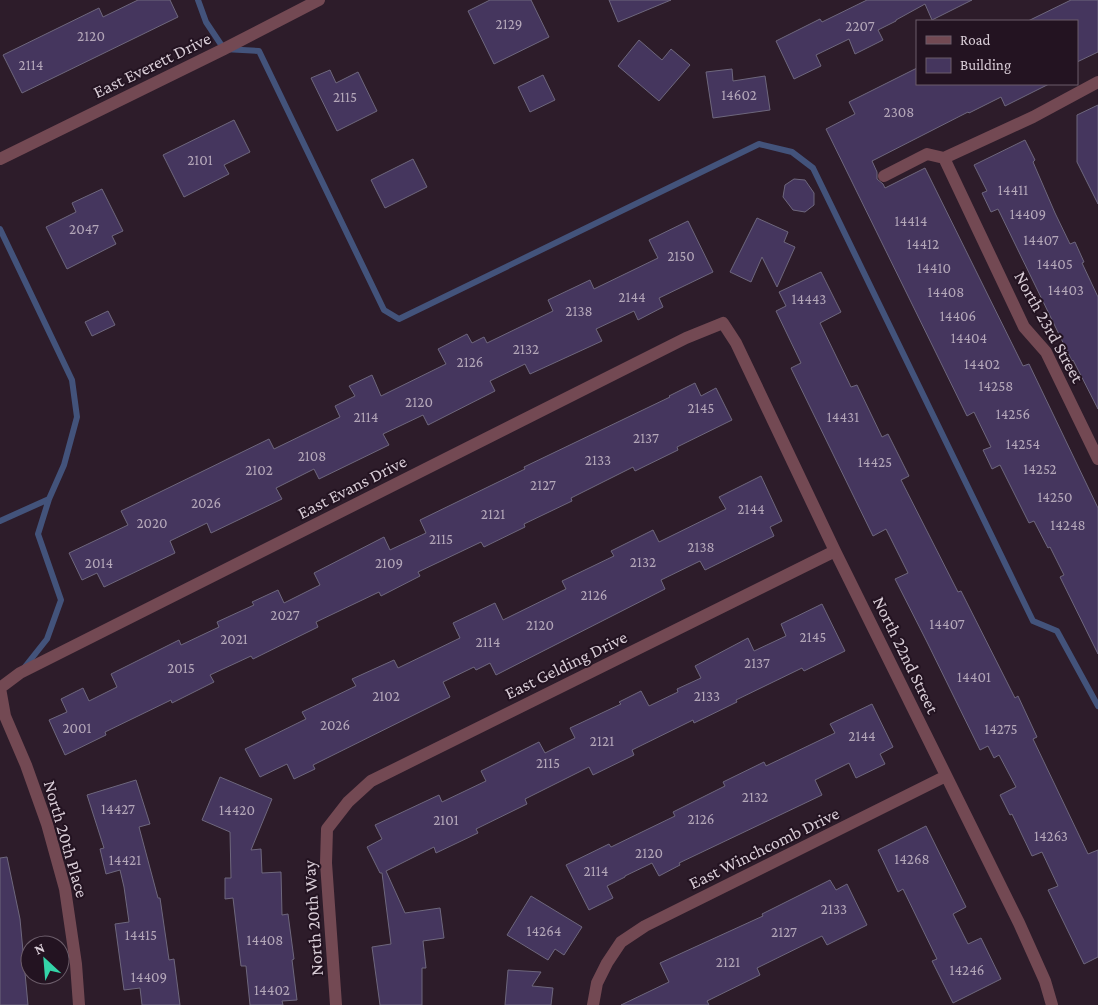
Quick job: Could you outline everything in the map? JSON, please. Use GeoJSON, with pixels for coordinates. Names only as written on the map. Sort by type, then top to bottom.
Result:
{"type":"FeatureCollection","features":[{"type":"Feature","properties":{"kind":"street","name":"East Everett Drive"},"geometry":{"type":"LineString","coordinates":[[0,159],[319,0]]}},
{"type":"Feature","properties":{"kind":"street"},"geometry":{"type":"LineString","coordinates":[[884,176],[927,154],[944,158],[1033,117],[1098,82]]}},
{"type":"Feature","properties":{"kind":"street","name":"North 23rd Street"},"geometry":{"type":"LineString","coordinates":[[944,158],[1024,327],[1046,352],[1098,459]]}},
{"type":"Feature","properties":{"kind":"street","name":"North 22nd Street"},"geometry":{"type":"LineString","coordinates":[[723,323],[740,352],[835,551],[1030,946],[1045,981],[1052,1005]]}},
{"type":"Feature","properties":{"kind":"street","name":"East Evans Drive"},"geometry":{"type":"LineString","coordinates":[[0,688],[20,673],[686,338],[723,323]]}},
{"type":"Feature","properties":{"kind":"street","name":"East Gelding Drive"},"geometry":{"type":"LineString","coordinates":[[327,829],[348,802],[372,781],[835,551]]}},
{"type":"Feature","properties":{"kind":"street","name":"North 20th Place"},"geometry":{"type":"LineString","coordinates":[[0,688],[5,716],[26,765],[47,824],[65,889],[76,964],[79,1005]]}},
{"type":"Feature","properties":{"kind":"street","name":"East Winchcomb Drive"},"geometry":{"type":"LineString","coordinates":[[594,1005],[597,983],[607,963],[621,942],[645,926],[946,776]]}},
{"type":"Feature","properties":{"kind":"street","name":"North 20th Way"},"geometry":{"type":"LineString","coordinates":[[327,829],[326,862],[336,1005]]}},
{"type":"Feature","properties":{"kind":"building"},"geometry":{"type":"Polygon","coordinates":[[[138,0],[170,0],[178,17],[22,93],[3,55],[99,8],[103,17],[138,0]]]}},
{"type":"Feature","properties":{"kind":"building"},"geometry":{"type":"Polygon","coordinates":[[[490,0],[531,0],[549,37],[494,64],[468,11],[490,0]]]}},
{"type":"Feature","properties":{"kind":"building"},"geometry":{"type":"Polygon","coordinates":[[[609,0],[671,0],[618,22],[609,0]]]}},
{"type":"Feature","properties":{"kind":"building"},"geometry":{"type":"Polygon","coordinates":[[[867,0],[972,0],[932,20],[925,4],[878,30],[883,40],[855,54],[849,39],[816,55],[821,66],[794,79],[776,41],[820,19],[822,22],[867,0]]]}},
{"type":"Feature","properties":{"kind":"building"},"geometry":{"type":"Polygon","coordinates":[[[1071,0],[1098,0],[1098,52],[1078,62],[1078,20],[1030,20],[1071,0]]]}},
{"type":"Feature","properties":{"kind":"building"},"geometry":{"type":"Polygon","coordinates":[[[639,40],[662,60],[671,49],[690,65],[659,101],[618,66],[639,40]]]}},
{"type":"Feature","properties":{"kind":"building"},"geometry":{"type":"Polygon","coordinates":[[[916,68],[916,85],[1047,85],[1005,106],[1001,97],[872,161],[877,172],[877,179],[885,188],[925,168],[1023,366],[1029,364],[1098,508],[1098,654],[1060,577],[1064,575],[1050,547],[1048,548],[1034,521],[1029,523],[1000,465],[992,469],[983,450],[991,447],[974,412],[967,416],[826,129],[855,114],[849,102],[916,68]]]}},
{"type":"Feature","properties":{"kind":"building"},"geometry":{"type":"Polygon","coordinates":[[[732,69],[733,81],[765,76],[770,110],[713,118],[706,72],[732,69]]]}},
{"type":"Feature","properties":{"kind":"building"},"geometry":{"type":"Polygon","coordinates":[[[330,70],[336,83],[358,72],[377,111],[337,131],[311,78],[330,70]]]}},
{"type":"Feature","properties":{"kind":"building"},"geometry":{"type":"Polygon","coordinates":[[[543,75],[555,100],[530,112],[518,87],[543,75]]]}},
{"type":"Feature","properties":{"kind":"building"},"geometry":{"type":"Polygon","coordinates":[[[1098,105],[1098,204],[1077,162],[1077,115],[1098,105]]]}},
{"type":"Feature","properties":{"kind":"building"},"geometry":{"type":"Polygon","coordinates":[[[234,120],[250,152],[224,165],[229,174],[184,197],[163,155],[234,120]]]}},
{"type":"Feature","properties":{"kind":"building"},"geometry":{"type":"Polygon","coordinates":[[[1025,140],[1035,160],[1033,162],[1055,213],[1070,244],[1075,242],[1084,262],[1082,263],[1098,297],[1098,409],[1072,361],[998,209],[991,212],[982,193],[987,191],[974,165],[1025,140]]]}},
{"type":"Feature","properties":{"kind":"building"},"geometry":{"type":"Polygon","coordinates":[[[413,159],[427,187],[385,208],[371,180],[413,159]]]}},
{"type":"Feature","properties":{"kind":"building"},"geometry":{"type":"Polygon","coordinates":[[[794,179],[805,180],[814,193],[814,205],[805,212],[793,210],[783,197],[785,185],[794,179]]]}},
{"type":"Feature","properties":{"kind":"building"},"geometry":{"type":"Polygon","coordinates":[[[102,189],[123,231],[112,236],[116,244],[67,269],[46,227],[76,212],[72,203],[102,189]]]}},
{"type":"Feature","properties":{"kind":"building"},"geometry":{"type":"Polygon","coordinates":[[[757,218],[788,232],[784,242],[795,247],[777,287],[762,257],[751,282],[730,272],[757,218]]]}},
{"type":"Feature","properties":{"kind":"building"},"geometry":{"type":"Polygon","coordinates":[[[688,221],[713,272],[659,298],[663,307],[638,320],[634,311],[596,329],[602,341],[530,374],[525,364],[490,381],[495,391],[428,425],[423,415],[383,434],[389,445],[319,479],[314,469],[276,488],[282,499],[211,533],[207,523],[170,541],[175,553],[104,587],[97,573],[82,580],[69,553],[128,525],[121,511],[269,439],[274,449],[340,417],[335,406],[355,396],[349,386],[372,375],[381,396],[446,364],[438,349],[467,334],[472,343],[484,337],[487,343],[553,311],[548,300],[590,280],[594,289],[658,258],[649,240],[688,221]]]}},
{"type":"Feature","properties":{"kind":"building"},"geometry":{"type":"Polygon","coordinates":[[[821,272],[841,312],[820,323],[851,387],[857,385],[882,437],[888,434],[909,476],[901,480],[958,592],[961,591],[1015,698],[1018,696],[1037,737],[1033,739],[1088,854],[1098,850],[1098,957],[1084,964],[1048,890],[1058,886],[1042,852],[1032,856],[1012,814],[1010,815],[1000,795],[1016,787],[999,755],[994,758],[988,746],[980,750],[895,579],[908,573],[886,529],[873,536],[791,368],[801,363],[776,311],[786,306],[779,292],[821,272]]]}},
{"type":"Feature","properties":{"kind":"building"},"geometry":{"type":"Polygon","coordinates":[[[108,311],[115,325],[92,336],[85,322],[108,311]]]}},
{"type":"Feature","properties":{"kind":"building"},"geometry":{"type":"Polygon","coordinates":[[[695,383],[701,396],[716,388],[732,420],[677,447],[678,450],[635,471],[633,467],[571,498],[572,501],[524,524],[525,527],[484,547],[481,542],[418,572],[420,576],[381,596],[379,592],[316,622],[318,627],[253,659],[251,656],[210,675],[214,682],[172,703],[171,700],[105,732],[106,735],[65,755],[49,720],[67,712],[61,699],[83,688],[89,701],[117,687],[111,674],[179,640],[181,645],[219,627],[217,622],[254,605],[252,602],[278,590],[284,603],[320,585],[314,573],[384,537],[390,550],[426,533],[420,520],[695,383]]]}},
{"type":"Feature","properties":{"kind":"building"},"geometry":{"type":"Polygon","coordinates":[[[761,476],[782,521],[770,527],[774,536],[705,570],[700,561],[661,580],[665,589],[496,675],[490,663],[476,670],[474,667],[443,682],[450,697],[313,765],[315,769],[294,779],[287,764],[260,777],[245,749],[306,719],[302,712],[356,686],[352,679],[394,660],[398,668],[460,638],[453,623],[495,603],[503,620],[566,589],[562,581],[614,556],[611,551],[653,530],[659,542],[726,509],[719,497],[761,476]]]}},
{"type":"Feature","properties":{"kind":"building"},"geometry":{"type":"Polygon","coordinates":[[[822,604],[845,651],[804,671],[802,668],[694,723],[693,720],[632,750],[634,755],[593,775],[589,767],[525,799],[527,804],[476,829],[478,833],[436,853],[434,847],[386,871],[405,913],[440,908],[444,938],[423,941],[426,968],[422,968],[422,1005],[380,1005],[372,947],[391,944],[382,873],[380,873],[367,847],[382,839],[375,825],[439,795],[442,802],[486,781],[481,771],[539,742],[545,753],[575,738],[570,728],[621,704],[619,702],[641,691],[649,706],[678,692],[677,689],[701,678],[695,666],[748,638],[754,651],[786,636],[781,624],[822,604]]]}},
{"type":"Feature","properties":{"kind":"building"},"geometry":{"type":"Polygon","coordinates":[[[872,704],[893,747],[880,754],[885,764],[856,778],[849,763],[815,780],[822,795],[679,863],[680,865],[659,876],[652,863],[625,876],[607,886],[613,898],[589,910],[566,865],[609,844],[611,847],[675,816],[673,812],[725,786],[723,782],[764,762],[766,766],[835,733],[830,724],[872,704]]]}},
{"type":"Feature","properties":{"kind":"building"},"geometry":{"type":"Polygon","coordinates":[[[220,777],[272,799],[251,850],[261,849],[262,873],[281,872],[282,915],[288,914],[297,1000],[282,1001],[283,1005],[250,1005],[246,966],[241,966],[233,898],[225,899],[225,878],[231,878],[230,832],[202,820],[220,777]]]}},
{"type":"Feature","properties":{"kind":"building"},"geometry":{"type":"Polygon","coordinates":[[[136,780],[150,824],[139,827],[158,898],[160,898],[169,960],[174,959],[180,1005],[142,1005],[140,988],[124,990],[115,924],[129,922],[124,887],[120,870],[106,874],[100,849],[104,848],[87,795],[136,780]]]}},
{"type":"Feature","properties":{"kind":"building"},"geometry":{"type":"Polygon","coordinates":[[[926,826],[966,907],[953,914],[968,944],[981,938],[1001,979],[953,1003],[932,961],[937,959],[903,889],[898,892],[878,850],[926,826]]]}},
{"type":"Feature","properties":{"kind":"building"},"geometry":{"type":"Polygon","coordinates":[[[7,857],[20,919],[20,985],[26,985],[28,1005],[0,1005],[0,858],[7,857]]]}},
{"type":"Feature","properties":{"kind":"building"},"geometry":{"type":"Polygon","coordinates":[[[830,880],[836,890],[847,884],[867,925],[827,945],[822,936],[757,968],[760,975],[707,1001],[709,1005],[621,1005],[669,982],[660,963],[763,916],[762,914],[830,880]]]}},
{"type":"Feature","properties":{"kind":"building"},"geometry":{"type":"Polygon","coordinates":[[[531,896],[582,927],[564,955],[555,949],[548,960],[507,935],[531,896]]]}},
{"type":"Feature","properties":{"kind":"building"},"geometry":{"type":"Polygon","coordinates":[[[508,970],[541,972],[532,986],[553,988],[551,1005],[505,1005],[508,970]]]}},
{"type":"Feature","properties":{"kind":"waterway"},"geometry":{"type":"LineString","coordinates":[[198,0],[206,22],[224,49],[259,51],[384,310],[399,319],[759,144],[792,152],[813,168],[1033,621],[1057,631],[1098,706]]}},
{"type":"Feature","properties":{"kind":"waterway"},"geometry":{"type":"LineString","coordinates":[[0,229],[72,380],[77,417],[64,465],[49,499],[38,534],[61,600],[47,639],[24,668]]}},
{"type":"Feature","properties":{"kind":"waterway"},"geometry":{"type":"LineString","coordinates":[[0,521],[49,499]]}}]}
